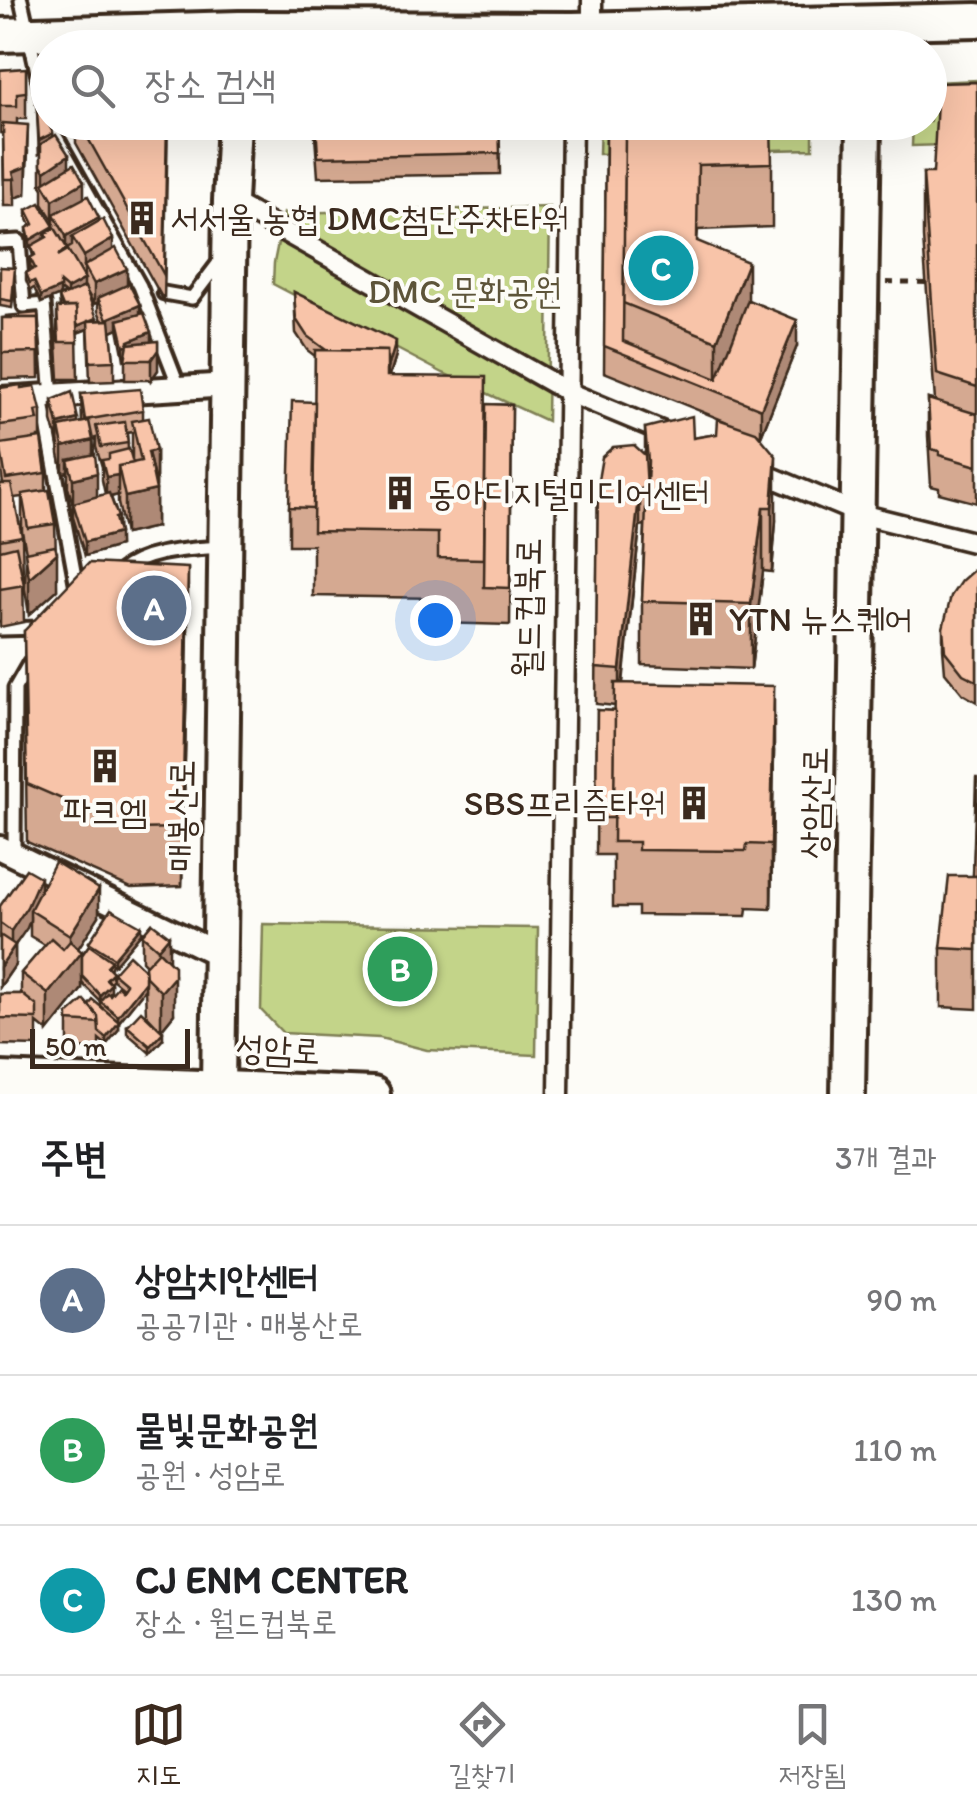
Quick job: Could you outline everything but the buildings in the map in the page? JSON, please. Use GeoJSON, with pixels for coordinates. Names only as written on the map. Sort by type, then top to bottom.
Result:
{"type":"FeatureCollection","features":[{"type":"Feature","properties":{"kind":"main road"},"geometry":{"type":"LineString","coordinates":[[114,30],[239,25],[582,26],[977,20]]}},
{"type":"Feature","properties":{"kind":"main road","name":"매봉산로"},"geometry":{"type":"LineString","coordinates":[[218,1086],[233,140]]}},
{"type":"Feature","properties":{"kind":"main road","name":"상암산로"},"geometry":{"type":"LineString","coordinates":[[848,1094],[864,140]]}},
{"type":"Feature","properties":{"kind":"main road","name":"성암로"},"geometry":{"type":"LineString","coordinates":[[0,1079],[372,1094]]}},
{"type":"Feature","properties":{"kind":"street","name":"월드컵북로"},"geometry":{"type":"LineString","coordinates":[[560,1094],[572,140]]}},
{"type":"Feature","properties":{"kind":"street"},"geometry":{"type":"LineString","coordinates":[[230,201],[570,393],[697,446]]}},
{"type":"Feature","properties":{"kind":"street"},"geometry":{"type":"LineString","coordinates":[[0,399],[229,385]]}},
{"type":"Feature","properties":{"kind":"street"},"geometry":{"type":"LineString","coordinates":[[733,461],[860,514],[977,543]]}},
{"type":"Feature","properties":{"kind":"street"},"geometry":{"type":"LineString","coordinates":[[17,860],[220,955]]}},
{"type":"Feature","properties":{"kind":"lane"},"geometry":{"type":"LineString","coordinates":[[22,0],[14,34],[30,75]]}},
{"type":"Feature","properties":{"kind":"lane"},"geometry":{"type":"LineString","coordinates":[[58,140],[140,286],[177,390]]}},
{"type":"Feature","properties":{"kind":"lane"},"geometry":{"type":"LineString","coordinates":[[0,242],[19,242],[24,306],[44,304],[47,396],[60,501],[80,602],[92,593]]}},
{"type":"Feature","properties":{"kind":"lane"},"geometry":{"type":"LineString","coordinates":[[164,293],[192,298],[230,245]]}},
{"type":"Feature","properties":{"kind":"lane"},"geometry":{"type":"LineString","coordinates":[[45,503],[60,501]]}},
{"type":"Feature","properties":{"kind":"lane"},"geometry":{"type":"LineString","coordinates":[[104,584],[127,565],[170,551],[225,547]]}},
{"type":"Feature","properties":{"kind":"lane"},"geometry":{"type":"LineString","coordinates":[[0,629],[50,628],[16,688],[17,860]]}},
{"type":"Feature","properties":{"kind":"path"},"geometry":{"type":"LineString","coordinates":[[864,282],[926,283]]}},
{"type":"Feature","properties":{"kind":"green space"},"geometry":{"type":"Polygon","coordinates":[[[977,80],[977,144],[912,146],[912,140],[947,140],[947,81],[977,80]]]}},
{"type":"Feature","properties":{"kind":"green space"},"geometry":{"type":"Polygon","coordinates":[[[599,140],[813,140],[813,149],[599,154],[599,140]]]}},
{"type":"Feature","properties":{"kind":"green space","name":"DMC 문화공원"},"geometry":{"type":"Polygon","coordinates":[[[550,207],[547,421],[443,373],[273,284],[284,213],[550,207]]]}},
{"type":"Feature","properties":{"kind":"green space"},"geometry":{"type":"Polygon","coordinates":[[[263,924],[538,928],[536,1055],[427,1050],[380,1038],[283,1033],[261,1010],[263,924]]]}},
{"type":"Feature","properties":{"kind":"place","name":"서서울 농협 DMC첨단주차타워"},"geometry":{"type":"Point","coordinates":[142,218]}},
{"type":"Feature","properties":{"kind":"place","name":"CJ ENM CENTER"},"geometry":{"type":"Point","coordinates":[661,268]}},
{"type":"Feature","properties":{"kind":"place","name":"동아디지털미디어센터"},"geometry":{"type":"Point","coordinates":[400,493]}},
{"type":"Feature","properties":{"kind":"place","name":"상암치안센터"},"geometry":{"type":"Point","coordinates":[154,608]}},
{"type":"Feature","properties":{"kind":"place","name":"YTN 뉴스퀘어"},"geometry":{"type":"Point","coordinates":[701,619]}},
{"type":"Feature","properties":{"kind":"place","name":"파크엠"},"geometry":{"type":"Point","coordinates":[105,766]}},
{"type":"Feature","properties":{"kind":"place","name":"SBS프리즘타워"},"geometry":{"type":"Point","coordinates":[694,803]}},
{"type":"Feature","properties":{"kind":"place","name":"물빛문화공원"},"geometry":{"type":"Point","coordinates":[400,969]}}]}
